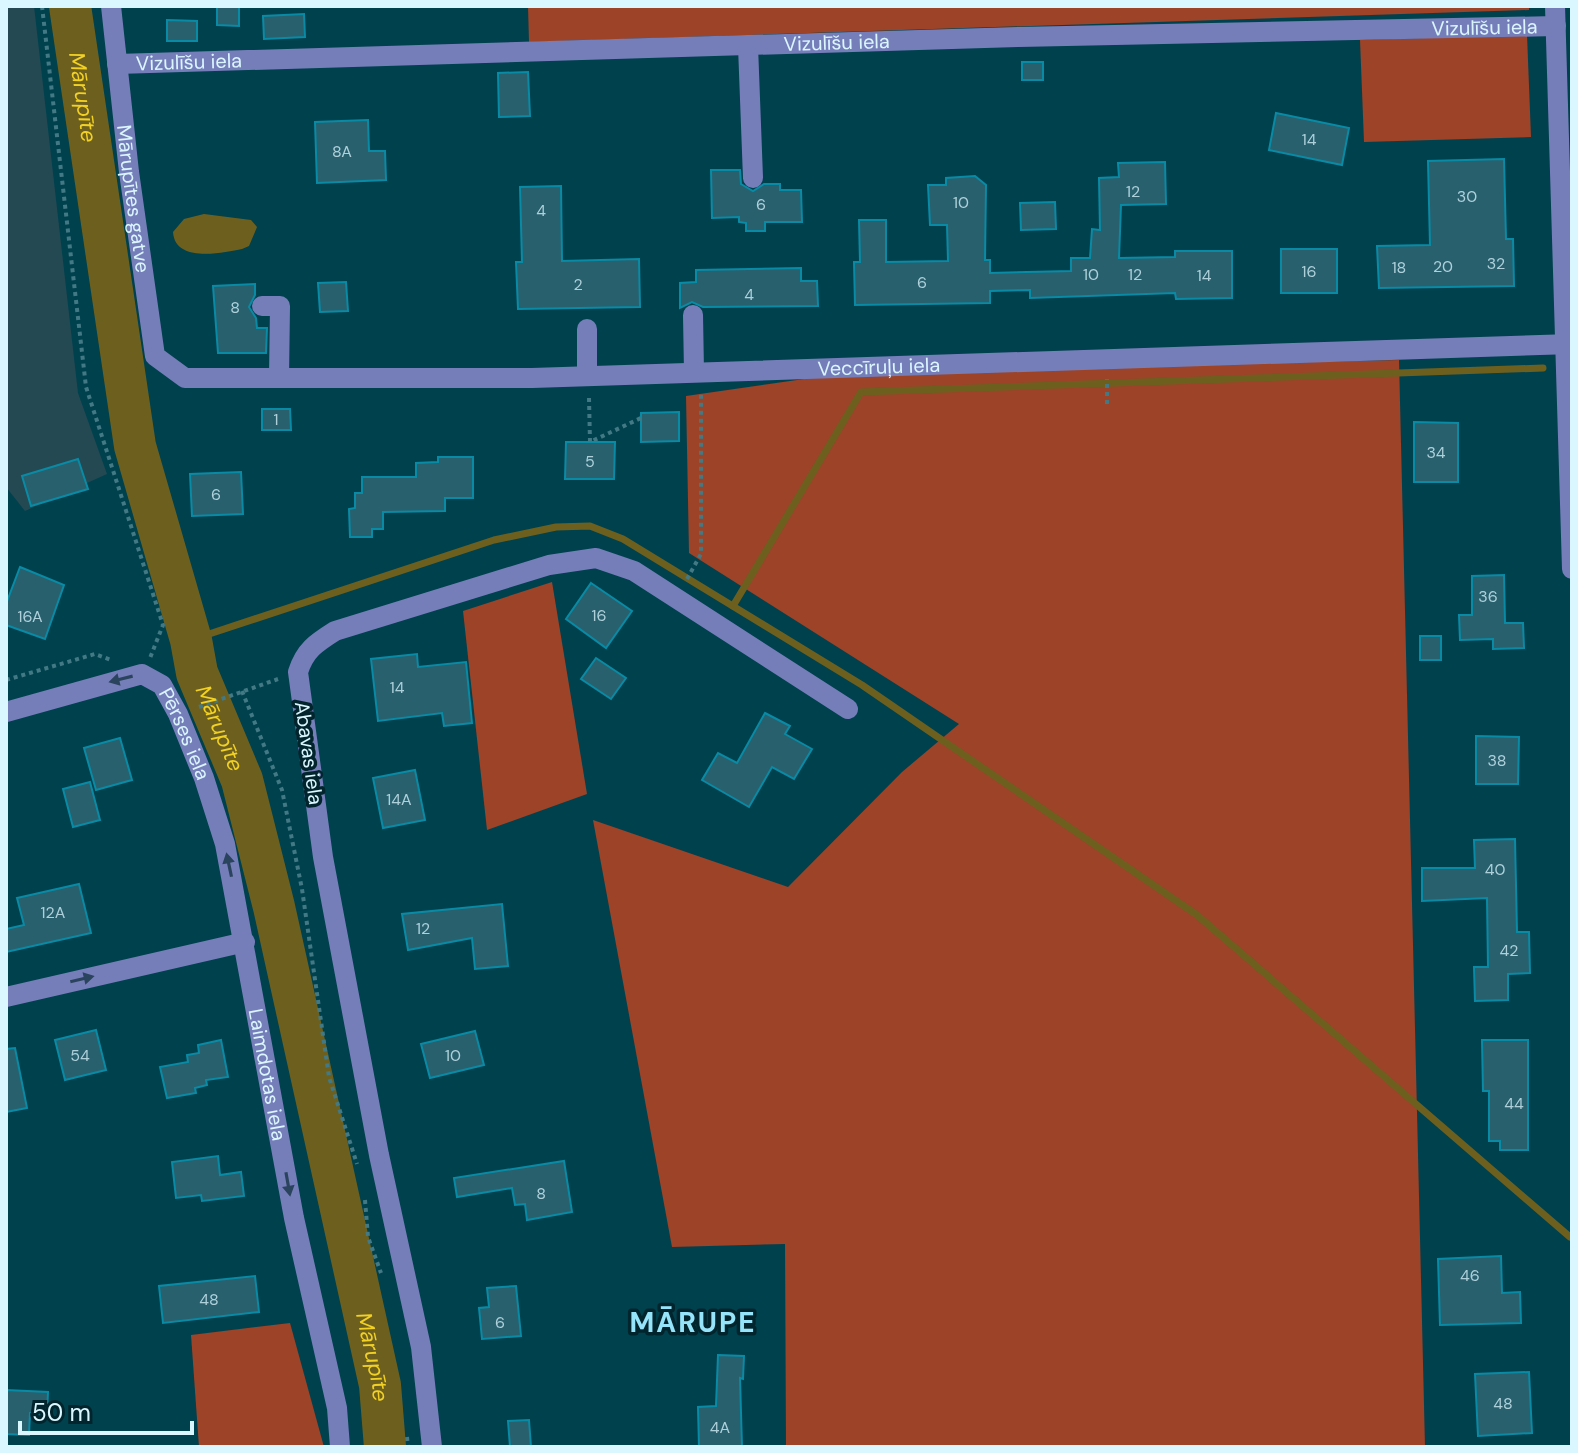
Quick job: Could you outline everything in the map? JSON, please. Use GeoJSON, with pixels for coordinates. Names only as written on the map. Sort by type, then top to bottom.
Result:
{"type":"FeatureCollection","features":[{"type":"Feature","properties":{"kind":"street","name":"Mārupītes gatve"},"geometry":{"type":"LineString","coordinates":[[111,6],[155,356],[185,378]]}},
{"type":"Feature","properties":{"kind":"street","name":"Vizulīšu iela"},"geometry":{"type":"LineString","coordinates":[[117,64],[748,46],[1556,16]]}},
{"type":"Feature","properties":{"kind":"street"},"geometry":{"type":"LineString","coordinates":[[1556,16],[1569,344],[1572,569]]}},
{"type":"Feature","properties":{"kind":"street"},"geometry":{"type":"LineString","coordinates":[[748,46],[753,178]]}},
{"type":"Feature","properties":{"kind":"street"},"geometry":{"type":"LineString","coordinates":[[262,306],[280,306],[279,378]]}},
{"type":"Feature","properties":{"kind":"street"},"geometry":{"type":"LineString","coordinates":[[693,315],[697,372]]}},
{"type":"Feature","properties":{"kind":"street"},"geometry":{"type":"LineString","coordinates":[[587,329],[587,376]]}},
{"type":"Feature","properties":{"kind":"street","name":"Veccīruļu iela"},"geometry":{"type":"LineString","coordinates":[[185,378],[587,376],[1569,344]]}},
{"type":"Feature","properties":{"kind":"street","name":"Abavas iela"},"geometry":{"type":"LineString","coordinates":[[432,1447],[421,1347],[379,1155],[323,857],[298,672],[311,647],[335,631],[549,565],[596,558],[634,571],[848,709]]}},
{"type":"Feature","properties":{"kind":"street","name":"Pērses iela"},"geometry":{"type":"LineString","coordinates":[[6,712],[142,674],[162,685],[204,778],[225,844],[245,942]]}},
{"type":"Feature","properties":{"kind":"street"},"geometry":{"type":"LineString","coordinates":[[6,997],[245,942]]}},
{"type":"Feature","properties":{"kind":"street","name":"Laimdotas iela"},"geometry":{"type":"LineString","coordinates":[[245,942],[294,1218],[337,1408],[340,1447]]}},
{"type":"Feature","properties":{"kind":"path"},"geometry":{"type":"LineString","coordinates":[[42,6],[86,387],[163,625],[142,674]]}},
{"type":"Feature","properties":{"kind":"path"},"geometry":{"type":"LineString","coordinates":[[683,587],[701,554],[697,372]]}},
{"type":"Feature","properties":{"kind":"path"},"geometry":{"type":"LineString","coordinates":[[1107,404],[1108,373]]}},
{"type":"Feature","properties":{"kind":"path"},"geometry":{"type":"LineString","coordinates":[[587,376],[590,442],[641,418]]}},
{"type":"Feature","properties":{"kind":"path"},"geometry":{"type":"LineString","coordinates":[[192,710],[298,672]]}},
{"type":"Feature","properties":{"kind":"path"},"geometry":{"type":"LineString","coordinates":[[242,691],[282,790],[306,917],[329,1077],[361,1176]]}},
{"type":"Feature","properties":{"kind":"path"},"geometry":{"type":"LineString","coordinates":[[363,1189],[368,1237],[387,1284]]}},
{"type":"Feature","properties":{"kind":"path"},"geometry":{"type":"LineString","coordinates":[[407,1423],[408,1447]]}},
{"type":"Feature","properties":{"kind":"shaded area"},"geometry":{"type":"Polygon","coordinates":[[[6,6],[34,6],[78,393],[107,474],[25,511],[6,487],[6,6]]]}},
{"type":"Feature","properties":{"kind":"shaded area"},"geometry":{"type":"Polygon","coordinates":[[[528,6],[1529,6],[1529,10],[529,42],[528,6]]]}},
{"type":"Feature","properties":{"kind":"shaded area"},"geometry":{"type":"Polygon","coordinates":[[[1527,35],[1531,137],[1364,142],[1360,40],[1527,35]]]}},
{"type":"Feature","properties":{"kind":"shaded area"},"geometry":{"type":"Polygon","coordinates":[[[204,214],[251,220],[257,227],[249,246],[212,254],[182,248],[173,232],[184,219],[204,214]]]}},
{"type":"Feature","properties":{"kind":"shaded area"},"geometry":{"type":"Polygon","coordinates":[[[1399,360],[1425,1447],[786,1447],[785,1244],[672,1247],[593,820],[788,887],[902,772],[959,724],[689,553],[686,396],[846,373],[1399,360]]]}},
{"type":"Feature","properties":{"kind":"shaded area"},"geometry":{"type":"Polygon","coordinates":[[[552,582],[587,794],[487,830],[463,611],[552,582]]]}},
{"type":"Feature","properties":{"kind":"shaded area"},"geometry":{"type":"Polygon","coordinates":[[[290,1323],[324,1447],[199,1447],[191,1335],[290,1323]]]}},
{"type":"Feature","properties":{"kind":"building"},"geometry":{"type":"Polygon","coordinates":[[[217,6],[239,6],[239,26],[217,25],[217,6]]]}},
{"type":"Feature","properties":{"kind":"building"},"geometry":{"type":"Polygon","coordinates":[[[304,14],[305,37],[264,39],[263,16],[304,14]]]}},
{"type":"Feature","properties":{"kind":"building"},"geometry":{"type":"Polygon","coordinates":[[[167,20],[197,21],[197,41],[167,41],[167,20]]]}},
{"type":"Feature","properties":{"kind":"building"},"geometry":{"type":"Polygon","coordinates":[[[1022,62],[1043,62],[1043,80],[1022,80],[1022,62]]]}},
{"type":"Feature","properties":{"kind":"building"},"geometry":{"type":"Polygon","coordinates":[[[528,72],[530,116],[499,117],[498,73],[528,72]]]}},
{"type":"Feature","properties":{"kind":"building"},"geometry":{"type":"Polygon","coordinates":[[[1276,113],[1349,128],[1342,165],[1269,150],[1276,113]]]}},
{"type":"Feature","properties":{"kind":"building"},"geometry":{"type":"Polygon","coordinates":[[[368,120],[369,151],[385,151],[386,180],[317,183],[315,122],[368,120]]]}},
{"type":"Feature","properties":{"kind":"building"},"geometry":{"type":"Polygon","coordinates":[[[1504,159],[1506,239],[1513,239],[1514,286],[1379,288],[1377,246],[1430,245],[1428,161],[1504,159]]]}},
{"type":"Feature","properties":{"kind":"building"},"geometry":{"type":"Polygon","coordinates":[[[1165,162],[1166,204],[1121,205],[1119,258],[1175,257],[1175,251],[1232,251],[1232,298],[1176,299],[1175,293],[1030,298],[1030,290],[990,291],[990,303],[855,305],[854,262],[860,262],[859,220],[886,220],[886,262],[948,261],[947,225],[930,225],[928,185],[946,185],[946,178],[975,176],[986,185],[985,260],[990,260],[990,273],[1071,271],[1071,258],[1090,258],[1092,229],[1100,230],[1099,178],[1119,177],[1118,163],[1165,162]]]}},
{"type":"Feature","properties":{"kind":"building"},"geometry":{"type":"Polygon","coordinates":[[[711,170],[740,170],[741,184],[753,191],[764,184],[780,184],[780,190],[801,190],[802,222],[765,222],[765,231],[746,231],[746,223],[739,222],[739,217],[712,218],[711,170]]]}},
{"type":"Feature","properties":{"kind":"building"},"geometry":{"type":"Polygon","coordinates":[[[561,186],[562,261],[639,259],[640,307],[518,309],[516,262],[522,262],[520,187],[561,186]]]}},
{"type":"Feature","properties":{"kind":"building"},"geometry":{"type":"Polygon","coordinates":[[[1055,202],[1056,229],[1021,230],[1020,203],[1055,202]]]}},
{"type":"Feature","properties":{"kind":"building"},"geometry":{"type":"Polygon","coordinates":[[[1281,249],[1337,249],[1337,293],[1281,293],[1281,249]]]}},
{"type":"Feature","properties":{"kind":"building"},"geometry":{"type":"Polygon","coordinates":[[[801,268],[801,281],[817,281],[818,306],[703,307],[692,302],[680,308],[680,283],[696,282],[696,270],[801,268]]]}},
{"type":"Feature","properties":{"kind":"building"},"geometry":{"type":"Polygon","coordinates":[[[346,282],[348,311],[320,312],[318,283],[346,282]]]}},
{"type":"Feature","properties":{"kind":"building"},"geometry":{"type":"Polygon","coordinates":[[[255,284],[255,295],[249,307],[256,318],[257,328],[267,328],[266,353],[218,353],[213,286],[255,284]]]}},
{"type":"Feature","properties":{"kind":"building"},"geometry":{"type":"Polygon","coordinates":[[[262,409],[290,409],[291,430],[262,430],[262,409]]]}},
{"type":"Feature","properties":{"kind":"building"},"geometry":{"type":"Polygon","coordinates":[[[679,412],[679,441],[641,442],[641,413],[679,412]]]}},
{"type":"Feature","properties":{"kind":"building"},"geometry":{"type":"Polygon","coordinates":[[[1414,422],[1458,423],[1458,482],[1414,482],[1414,422]]]}},
{"type":"Feature","properties":{"kind":"building"},"geometry":{"type":"Polygon","coordinates":[[[566,442],[615,442],[614,479],[565,479],[566,442]]]}},
{"type":"Feature","properties":{"kind":"building"},"geometry":{"type":"Polygon","coordinates":[[[438,457],[473,457],[473,498],[445,498],[445,511],[383,512],[383,529],[372,529],[372,537],[350,537],[349,509],[355,508],[355,493],[362,493],[362,477],[416,477],[416,463],[438,462],[438,457]]]}},
{"type":"Feature","properties":{"kind":"building"},"geometry":{"type":"Polygon","coordinates":[[[78,459],[88,489],[31,506],[22,476],[78,459]]]}},
{"type":"Feature","properties":{"kind":"building"},"geometry":{"type":"Polygon","coordinates":[[[241,472],[243,514],[192,516],[190,474],[241,472]]]}},
{"type":"Feature","properties":{"kind":"building"},"geometry":{"type":"Polygon","coordinates":[[[20,567],[64,585],[45,639],[6,625],[6,604],[20,567]]]}},
{"type":"Feature","properties":{"kind":"building"},"geometry":{"type":"Polygon","coordinates":[[[1504,575],[1505,623],[1523,623],[1524,648],[1493,649],[1493,639],[1460,640],[1459,615],[1472,615],[1472,576],[1504,575]]]}},
{"type":"Feature","properties":{"kind":"building"},"geometry":{"type":"Polygon","coordinates":[[[591,583],[632,611],[606,648],[566,619],[591,583]]]}},
{"type":"Feature","properties":{"kind":"building"},"geometry":{"type":"Polygon","coordinates":[[[1420,636],[1441,636],[1441,660],[1420,660],[1420,636]]]}},
{"type":"Feature","properties":{"kind":"building"},"geometry":{"type":"Polygon","coordinates":[[[417,654],[418,667],[466,662],[472,723],[444,726],[442,713],[378,721],[371,659],[417,654]]]}},
{"type":"Feature","properties":{"kind":"building"},"geometry":{"type":"Polygon","coordinates":[[[596,658],[626,678],[611,699],[581,679],[596,658]]]}},
{"type":"Feature","properties":{"kind":"building"},"geometry":{"type":"Polygon","coordinates":[[[765,713],[790,726],[785,734],[812,749],[794,779],[772,767],[749,807],[702,780],[718,753],[737,763],[765,713]]]}},
{"type":"Feature","properties":{"kind":"building"},"geometry":{"type":"Polygon","coordinates":[[[1476,736],[1519,737],[1518,784],[1476,784],[1476,736]]]}},
{"type":"Feature","properties":{"kind":"building"},"geometry":{"type":"Polygon","coordinates":[[[120,738],[132,780],[96,790],[84,748],[120,738]]]}},
{"type":"Feature","properties":{"kind":"building"},"geometry":{"type":"Polygon","coordinates":[[[415,770],[425,820],[383,828],[373,778],[415,770]]]}},
{"type":"Feature","properties":{"kind":"building"},"geometry":{"type":"Polygon","coordinates":[[[90,782],[100,820],[73,827],[63,789],[90,782]]]}},
{"type":"Feature","properties":{"kind":"building"},"geometry":{"type":"Polygon","coordinates":[[[1515,839],[1517,932],[1529,932],[1530,973],[1508,974],[1508,1000],[1475,1001],[1474,967],[1488,967],[1487,898],[1422,901],[1422,868],[1475,868],[1474,840],[1515,839]]]}},
{"type":"Feature","properties":{"kind":"building"},"geometry":{"type":"Polygon","coordinates":[[[79,884],[91,933],[6,952],[6,929],[24,925],[17,898],[79,884]]]}},
{"type":"Feature","properties":{"kind":"building"},"geometry":{"type":"Polygon","coordinates":[[[502,904],[508,966],[475,969],[472,938],[408,950],[402,914],[502,904]]]}},
{"type":"Feature","properties":{"kind":"building"},"geometry":{"type":"Polygon","coordinates":[[[96,1030],[106,1070],[65,1080],[55,1040],[96,1030]]]}},
{"type":"Feature","properties":{"kind":"building"},"geometry":{"type":"Polygon","coordinates":[[[475,1031],[484,1065],[430,1078],[421,1044],[475,1031]]]}},
{"type":"Feature","properties":{"kind":"building"},"geometry":{"type":"Polygon","coordinates":[[[221,1040],[228,1077],[206,1080],[207,1085],[195,1088],[196,1093],[167,1098],[160,1067],[188,1062],[187,1055],[199,1053],[198,1045],[221,1040]]]}},
{"type":"Feature","properties":{"kind":"building"},"geometry":{"type":"Polygon","coordinates":[[[1482,1040],[1528,1040],[1528,1150],[1500,1150],[1500,1141],[1489,1141],[1489,1091],[1483,1091],[1482,1040]]]}},
{"type":"Feature","properties":{"kind":"building"},"geometry":{"type":"Polygon","coordinates":[[[15,1048],[27,1108],[6,1112],[6,1049],[15,1048]]]}},
{"type":"Feature","properties":{"kind":"building"},"geometry":{"type":"Polygon","coordinates":[[[218,1156],[220,1175],[241,1172],[244,1196],[202,1201],[201,1195],[176,1198],[172,1162],[218,1156]]]}},
{"type":"Feature","properties":{"kind":"building"},"geometry":{"type":"Polygon","coordinates":[[[564,1161],[572,1212],[527,1220],[525,1204],[515,1205],[512,1188],[457,1197],[454,1178],[564,1161]]]}},
{"type":"Feature","properties":{"kind":"building"},"geometry":{"type":"Polygon","coordinates":[[[1501,1256],[1502,1293],[1520,1292],[1521,1323],[1440,1325],[1438,1259],[1501,1256]]]}},
{"type":"Feature","properties":{"kind":"building"},"geometry":{"type":"Polygon","coordinates":[[[255,1276],[259,1312],[163,1323],[159,1286],[255,1276]]]}},
{"type":"Feature","properties":{"kind":"building"},"geometry":{"type":"Polygon","coordinates":[[[516,1286],[521,1336],[482,1339],[479,1308],[489,1307],[487,1288],[516,1286]]]}},
{"type":"Feature","properties":{"kind":"building"},"geometry":{"type":"Polygon","coordinates":[[[718,1355],[744,1356],[743,1379],[740,1378],[742,1447],[699,1447],[698,1407],[716,1406],[718,1355]]]}},
{"type":"Feature","properties":{"kind":"building"},"geometry":{"type":"Polygon","coordinates":[[[1529,1372],[1532,1433],[1478,1436],[1475,1374],[1529,1372]]]}},
{"type":"Feature","properties":{"kind":"building"},"geometry":{"type":"Polygon","coordinates":[[[6,1390],[48,1392],[47,1414],[30,1413],[29,1435],[6,1434],[6,1390]]]}},
{"type":"Feature","properties":{"kind":"building"},"geometry":{"type":"Polygon","coordinates":[[[529,1420],[531,1447],[510,1447],[508,1421],[529,1420]]]}},
{"type":"Feature","properties":{"kind":"waterway","name":"Mārupīte"},"geometry":{"type":"LineString","coordinates":[[70,6],[135,446],[191,640],[197,673],[242,780],[274,907],[380,1385],[385,1447]]}},
{"type":"Feature","properties":{"kind":"waterway"},"geometry":{"type":"LineString","coordinates":[[733,606],[861,392],[1543,368]]}},
{"type":"Feature","properties":{"kind":"waterway"},"geometry":{"type":"LineString","coordinates":[[191,640],[494,540],[556,527],[590,526],[623,539],[862,685],[1197,915],[1570,1237]]}},
{"type":"Feature","properties":{"kind":"district","name":"MĀRUPE"},"geometry":{"type":"Point","coordinates":[693,1322]}}]}
